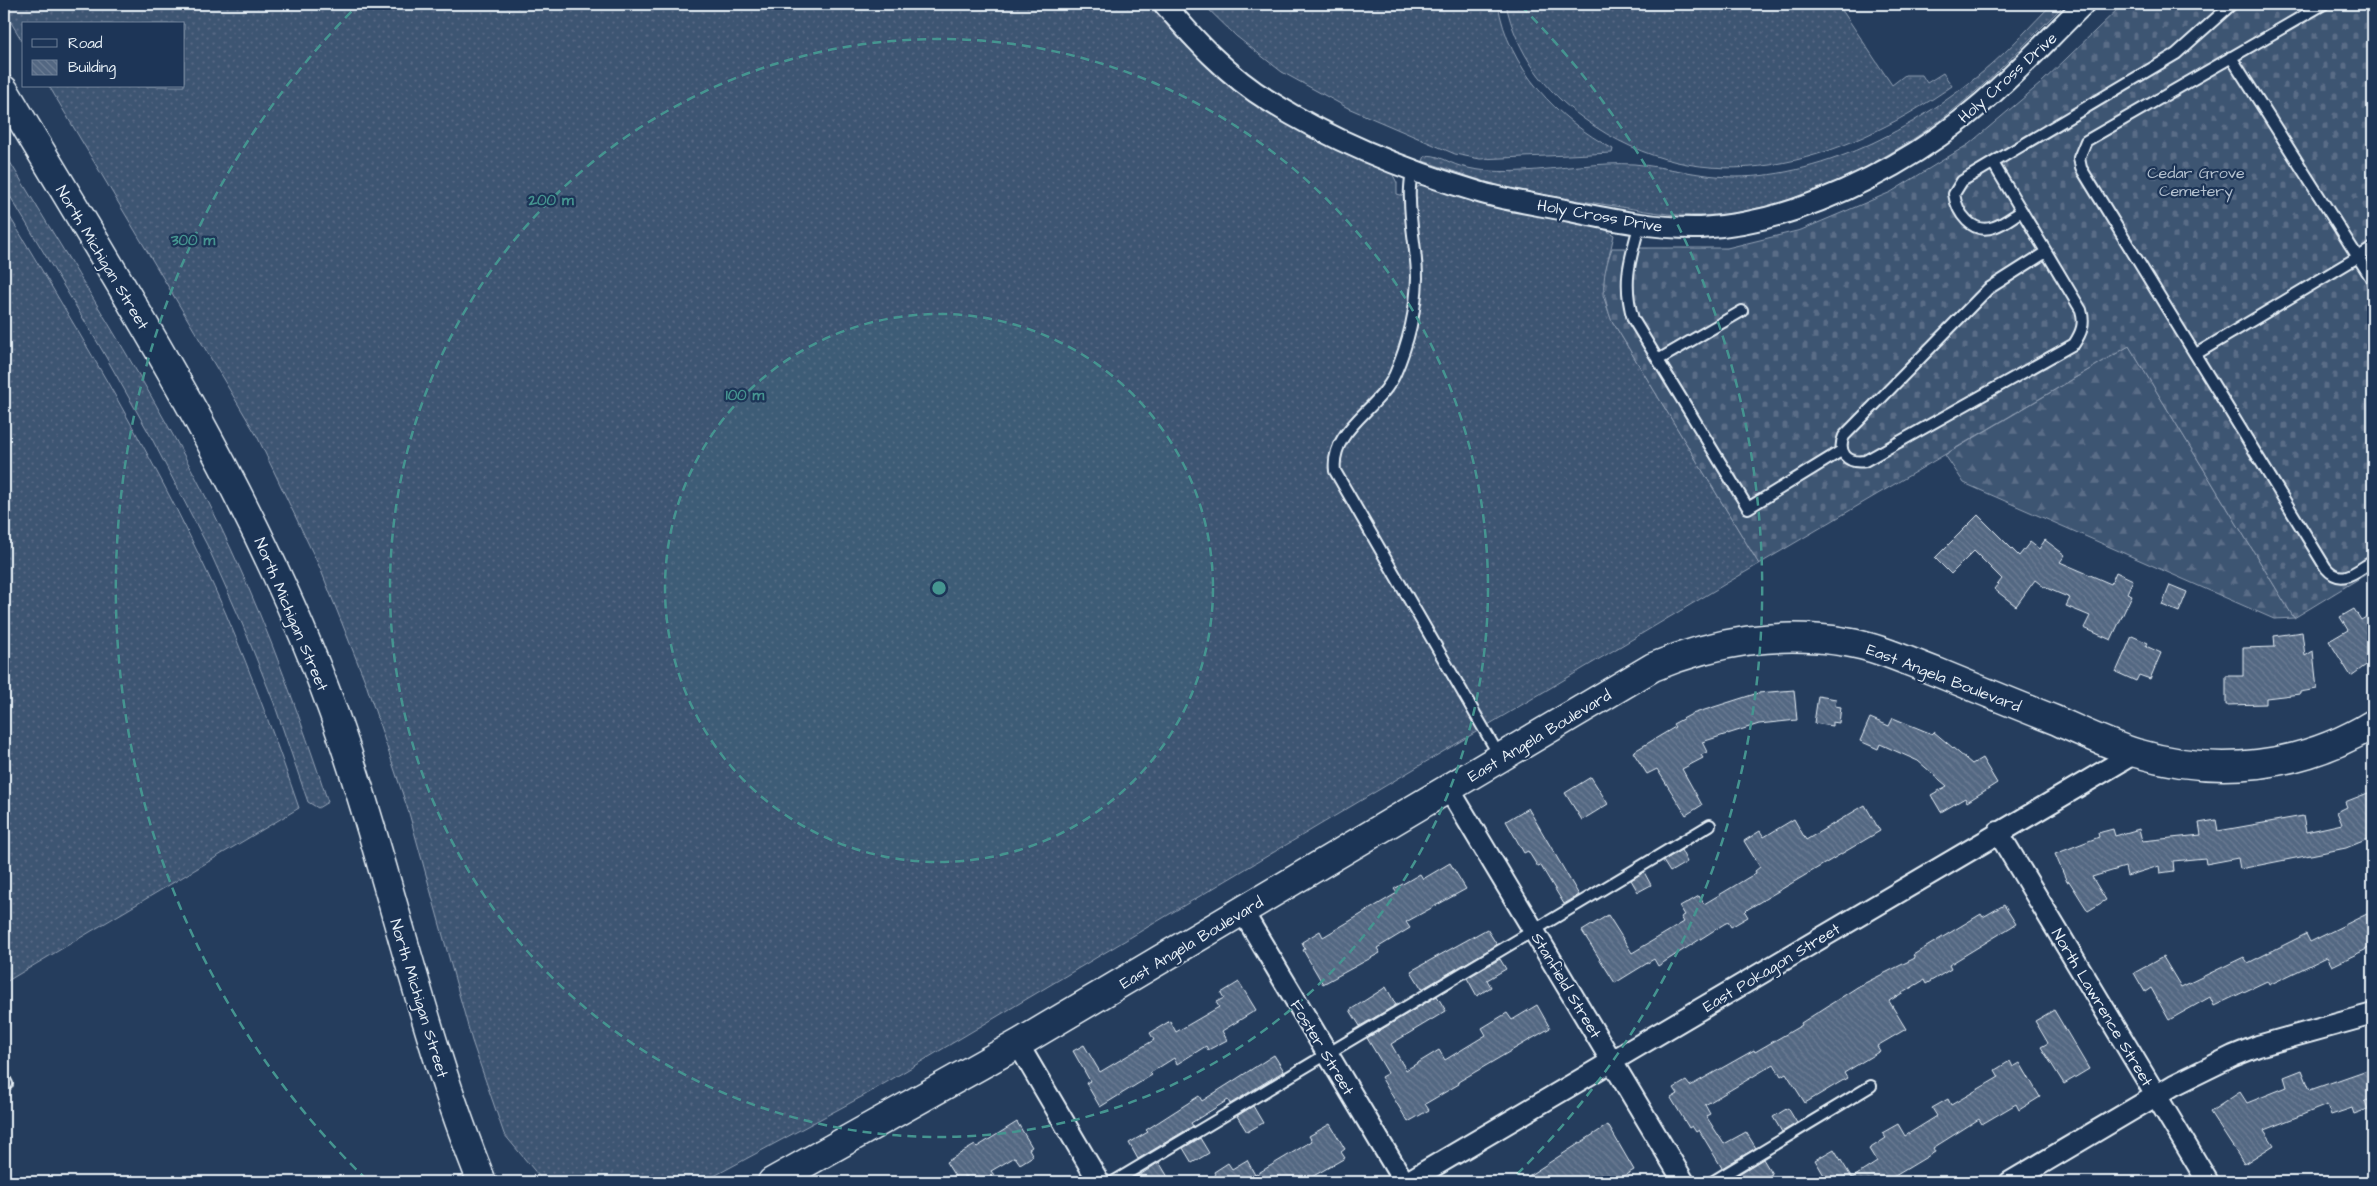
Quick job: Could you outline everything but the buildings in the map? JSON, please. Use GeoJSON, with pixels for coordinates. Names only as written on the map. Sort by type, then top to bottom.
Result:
{"type":"FeatureCollection","features":[{"type":"Feature","properties":{"kind":"main road","name":"North Michigan Street"},"geometry":{"type":"LineString","coordinates":[[4,90],[197,415],[242,500],[282,585],[317,668],[350,762],[444,1079],[482,1182]]}},
{"type":"Feature","properties":{"kind":"main road","name":"East Angela Boulevard"},"geometry":{"type":"LineString","coordinates":[[772,1182],[1018,1044],[1654,667],[1710,647],[1778,636],[1813,637],[1865,646],[1942,674],[2135,752],[2182,764],[2244,766],[2296,758],[2332,746],[2373,724]]}},
{"type":"Feature","properties":{"kind":"street","name":"Holy Cross Drive"},"geometry":{"type":"LineString","coordinates":[[1164,4],[1189,33],[1230,72],[1266,100],[1377,157],[1483,193],[1612,220],[1698,228],[1748,222],[1793,210],[1862,182],[1929,143],[1979,106],[2084,4]]}},
{"type":"Feature","properties":{"kind":"street","name":"East Pokagon Street"},"geometry":{"type":"LineString","coordinates":[[1406,1182],[2135,752]]}},
{"type":"Feature","properties":{"kind":"street","name":"Stanfield Street"},"geometry":{"type":"LineString","coordinates":[[1449,789],[1684,1182]]}},
{"type":"Feature","properties":{"kind":"street","name":"North Lawrence Street"},"geometry":{"type":"LineString","coordinates":[[1998,832],[2208,1182]]}},
{"type":"Feature","properties":{"kind":"street","name":"Foster Street"},"geometry":{"type":"LineString","coordinates":[[1243,912],[1406,1182]]}},
{"type":"Feature","properties":{"kind":"street"},"geometry":{"type":"LineString","coordinates":[[2010,1182],[2205,1069],[2258,1046],[2373,1014]]}},
{"type":"Feature","properties":{"kind":"street"},"geometry":{"type":"LineString","coordinates":[[1018,1044],[1099,1182]]}},
{"type":"Feature","properties":{"kind":"lane"},"geometry":{"type":"LineString","coordinates":[[2022,211],[1995,227],[1985,229],[1975,227],[1960,213],[1954,194],[1957,186],[1993,162],[2176,54],[2232,4]]}},
{"type":"Feature","properties":{"kind":"lane"},"geometry":{"type":"LineString","coordinates":[[2324,4],[2086,141],[2079,158],[2081,168],[2330,572],[2338,577],[2347,577],[2373,561]]}},
{"type":"Feature","properties":{"kind":"lane"},"geometry":{"type":"LineString","coordinates":[[2231,57],[2373,281]]}},
{"type":"Feature","properties":{"kind":"lane"},"geometry":{"type":"LineString","coordinates":[[1993,162],[2081,310],[2082,328],[2074,344],[1865,461],[1856,463],[1849,460],[1841,451],[1840,444],[1844,436],[1988,289],[2046,252]]}},
{"type":"Feature","properties":{"kind":"lane"},"geometry":{"type":"LineString","coordinates":[[1412,168],[1410,198],[1417,277],[1414,310],[1403,355],[1394,377],[1379,398],[1336,446],[1334,458],[1335,471],[1500,758]]}},
{"type":"Feature","properties":{"kind":"lane"},"geometry":{"type":"LineString","coordinates":[[1640,223],[1626,279],[1627,300],[1633,319],[1748,508],[1841,451]]}},
{"type":"Feature","properties":{"kind":"lane"},"geometry":{"type":"LineString","coordinates":[[2196,354],[2373,248]]}},
{"type":"Feature","properties":{"kind":"lane"},"geometry":{"type":"LineString","coordinates":[[1658,360],[1742,311]]}},
{"type":"Feature","properties":{"kind":"lane"},"geometry":{"type":"LineString","coordinates":[[1113,1182],[1710,825]]}},
{"type":"Feature","properties":{"kind":"lane"},"geometry":{"type":"LineString","coordinates":[[1712,1182],[1871,1086]]}},
{"type":"Feature","properties":{"kind":"green space"},"geometry":{"type":"Polygon","coordinates":[[[4,4],[1148,4],[1204,64],[1235,91],[1269,114],[1299,130],[1392,173],[1397,183],[1397,194],[1415,199],[1416,188],[1423,184],[1487,206],[1604,229],[1614,235],[1605,274],[1603,295],[1611,319],[1759,564],[865,1095],[703,1182],[544,1182],[504,1134],[472,1041],[409,813],[365,681],[320,568],[257,436],[50,88],[185,88],[185,22],[22,22],[22,41],[4,11],[4,4]]]}},
{"type":"Feature","properties":{"kind":"green space"},"geometry":{"type":"Polygon","coordinates":[[[1203,4],[1498,4],[1512,49],[1538,89],[1573,123],[1613,149],[1612,153],[1480,159],[1455,154],[1348,108],[1282,72],[1236,36],[1203,4]]]}},
{"type":"Feature","properties":{"kind":"green space"},"geometry":{"type":"Polygon","coordinates":[[[1506,4],[1838,4],[1892,85],[1905,75],[1922,75],[1927,83],[1943,73],[1952,86],[1909,113],[1864,136],[1818,154],[1771,165],[1724,168],[1677,162],[1630,146],[1584,119],[1557,96],[1534,69],[1525,54],[1517,38],[1506,4]]]}},
{"type":"Feature","properties":{"kind":"green space"},"geometry":{"type":"Polygon","coordinates":[[[2052,4],[2065,4],[2006,64],[1942,119],[1882,158],[1816,190],[1782,202],[1714,215],[1679,215],[1561,198],[1502,186],[1423,161],[1425,156],[1429,155],[1468,168],[1500,171],[1634,164],[1735,177],[1770,175],[1804,168],[1872,143],[1935,107],[1991,65],[2052,4]]]}},
{"type":"Feature","properties":{"kind":"green space","name":"Cedar Grove Cemetery"},"geometry":{"type":"Polygon","coordinates":[[[2123,4],[2373,4],[2373,570],[2294,618],[2129,346],[1759,564],[1611,319],[1604,291],[1604,283],[1606,267],[1612,248],[1727,248],[1801,230],[1891,192],[1969,144],[2040,84],[2123,4]]]}},
{"type":"Feature","properties":{"kind":"green space"},"geometry":{"type":"Polygon","coordinates":[[[4,152],[152,398],[207,499],[232,551],[272,644],[328,802],[318,808],[308,802],[274,703],[244,628],[207,545],[150,435],[102,350],[4,186],[4,152]]]}},
{"type":"Feature","properties":{"kind":"green space"},"geometry":{"type":"Polygon","coordinates":[[[4,207],[121,407],[202,561],[246,662],[299,808],[4,983],[4,207]]]}},
{"type":"Feature","properties":{"kind":"green space"},"geometry":{"type":"Polygon","coordinates":[[[2129,346],[2294,618],[2274,619],[1964,483],[1945,455],[2129,346]]]}}]}
